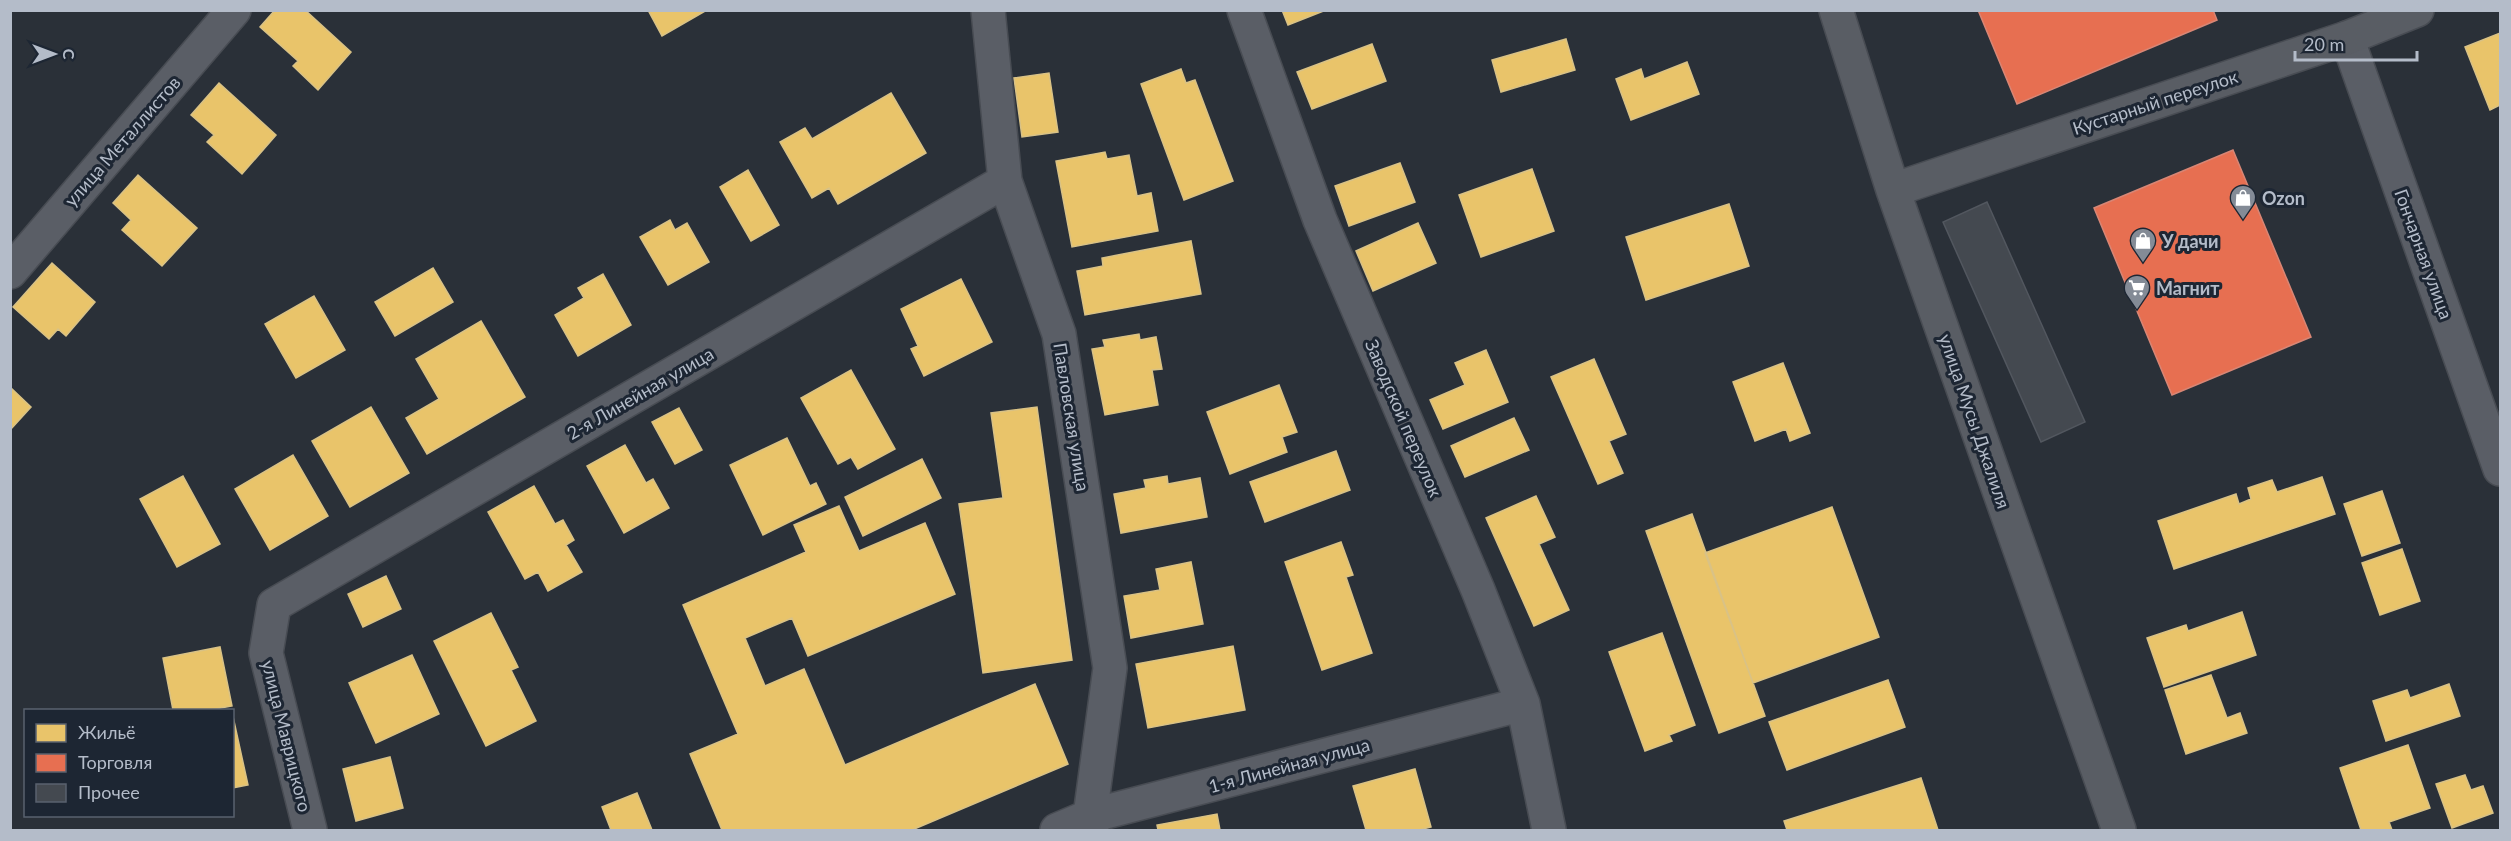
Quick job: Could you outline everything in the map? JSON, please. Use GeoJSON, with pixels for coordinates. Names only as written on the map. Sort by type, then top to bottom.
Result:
{"type":"FeatureCollection","features":[{"type":"Feature","properties":{"kind":"street","name":"улица Металлистов"},"geometry":{"type":"LineString","coordinates":[[10,272],[234,10]]}},
{"type":"Feature","properties":{"kind":"street","name":"Павловская улица"},"geometry":{"type":"LineString","coordinates":[[988,10],[1005,181],[1059,334],[1110,668],[1091,824]]}},
{"type":"Feature","properties":{"kind":"street","name":"Заводской переулок"},"geometry":{"type":"LineString","coordinates":[[1244,10],[1320,220],[1478,590],[1522,704],[1549,831]]}},
{"type":"Feature","properties":{"kind":"street","name":"улица Мусы Джалиля"},"geometry":{"type":"LineString","coordinates":[[1836,10],[1893,190],[2119,831]]}},
{"type":"Feature","properties":{"kind":"street","name":"Кустарный переулок"},"geometry":{"type":"LineString","coordinates":[[1893,190],[2347,38],[2417,10]]}},
{"type":"Feature","properties":{"kind":"street","name":"Гончарная улица"},"geometry":{"type":"LineString","coordinates":[[2347,38],[2500,469]]}},
{"type":"Feature","properties":{"kind":"street","name":"2-я Линейная улица"},"geometry":{"type":"LineString","coordinates":[[274,605],[1005,181]]}},
{"type":"Feature","properties":{"kind":"street","name":"улица Маврицкого"},"geometry":{"type":"LineString","coordinates":[[274,605],[266,652],[310,831]]}},
{"type":"Feature","properties":{"kind":"street","name":"1-я Линейная улица"},"geometry":{"type":"LineString","coordinates":[[1057,831],[1091,824],[1522,704]]}},
{"type":"Feature","properties":{"kind":"building: Жильё"},"geometry":{"type":"Polygon","coordinates":[[[275,10],[305,10],[351,52],[318,90],[293,66],[298,61],[260,27],[275,10]]]}},
{"type":"Feature","properties":{"kind":"building: Жильё"},"geometry":{"type":"Polygon","coordinates":[[[648,10],[707,10],[662,36],[648,10]]]}},
{"type":"Feature","properties":{"kind":"building: Жильё"},"geometry":{"type":"Polygon","coordinates":[[[1282,10],[1326,10],[1288,25],[1282,10]]]}},
{"type":"Feature","properties":{"kind":"building: Жильё"},"geometry":{"type":"Polygon","coordinates":[[[2500,33],[2500,105],[2490,110],[2465,47],[2500,33]]]}},
{"type":"Feature","properties":{"kind":"building: Жильё"},"geometry":{"type":"Polygon","coordinates":[[[1566,39],[1575,70],[1501,92],[1492,60],[1566,39]]]}},
{"type":"Feature","properties":{"kind":"building: Жильё"},"geometry":{"type":"Polygon","coordinates":[[[1372,44],[1386,81],[1312,109],[1297,72],[1372,44]]]}},
{"type":"Feature","properties":{"kind":"building: Жильё"},"geometry":{"type":"Polygon","coordinates":[[[1687,62],[1699,94],[1631,120],[1616,79],[1641,69],[1644,79],[1687,62]]]}},
{"type":"Feature","properties":{"kind":"building: Жильё"},"geometry":{"type":"Polygon","coordinates":[[[1181,69],[1186,83],[1195,80],[1233,181],[1184,200],[1141,84],[1181,69]]]}},
{"type":"Feature","properties":{"kind":"building: Жильё"},"geometry":{"type":"Polygon","coordinates":[[[1049,73],[1058,132],[1022,137],[1014,78],[1049,73]]]}},
{"type":"Feature","properties":{"kind":"building: Жильё"},"geometry":{"type":"Polygon","coordinates":[[[219,83],[276,135],[242,174],[207,142],[214,135],[191,115],[219,83]]]}},
{"type":"Feature","properties":{"kind":"building: Жильё"},"geometry":{"type":"Polygon","coordinates":[[[891,93],[926,153],[838,204],[829,188],[812,198],[780,142],[805,128],[812,139],[891,93]]]}},
{"type":"Feature","properties":{"kind":"building: Жильё"},"geometry":{"type":"Polygon","coordinates":[[[1105,152],[1107,159],[1129,155],[1137,196],[1151,193],[1158,231],[1072,247],[1056,161],[1105,152]]]}},
{"type":"Feature","properties":{"kind":"building: Жильё"},"geometry":{"type":"Polygon","coordinates":[[[1400,163],[1415,202],[1349,226],[1335,186],[1400,163]]]}},
{"type":"Feature","properties":{"kind":"building: Жильё"},"geometry":{"type":"Polygon","coordinates":[[[1532,169],[1554,231],[1481,257],[1459,195],[1532,169]]]}},
{"type":"Feature","properties":{"kind":"building: Жильё"},"geometry":{"type":"Polygon","coordinates":[[[748,170],[779,225],[751,241],[720,187],[748,170]]]}},
{"type":"Feature","properties":{"kind":"building: Жильё"},"geometry":{"type":"Polygon","coordinates":[[[138,175],[197,228],[162,266],[122,230],[131,220],[113,203],[138,175]]]}},
{"type":"Feature","properties":{"kind":"building: Жильё"},"geometry":{"type":"Polygon","coordinates":[[[1729,204],[1749,266],[1646,300],[1626,237],[1729,204]]]}},
{"type":"Feature","properties":{"kind":"building: Жильё"},"geometry":{"type":"Polygon","coordinates":[[[670,220],[675,230],[687,223],[709,262],[668,285],[640,237],[670,220]]]}},
{"type":"Feature","properties":{"kind":"building: Жильё"},"geometry":{"type":"Polygon","coordinates":[[[1418,223],[1436,263],[1373,291],[1356,251],[1418,223]]]}},
{"type":"Feature","properties":{"kind":"building: Жильё"},"geometry":{"type":"Polygon","coordinates":[[[1191,241],[1201,294],[1085,315],[1077,271],[1103,266],[1102,258],[1191,241]]]}},
{"type":"Feature","properties":{"kind":"building: Жильё"},"geometry":{"type":"Polygon","coordinates":[[[52,263],[95,302],[66,336],[58,329],[49,339],[13,307],[52,263]]]}},
{"type":"Feature","properties":{"kind":"building: Жильё"},"geometry":{"type":"Polygon","coordinates":[[[433,268],[453,302],[395,336],[375,302],[433,268]]]}},
{"type":"Feature","properties":{"kind":"building: Жильё"},"geometry":{"type":"Polygon","coordinates":[[[603,274],[631,325],[578,356],[555,315],[584,298],[578,288],[603,274]]]}},
{"type":"Feature","properties":{"kind":"building: Жильё"},"geometry":{"type":"Polygon","coordinates":[[[961,279],[992,342],[924,376],[911,349],[918,346],[901,309],[961,279]]]}},
{"type":"Feature","properties":{"kind":"building: Жильё"},"geometry":{"type":"Polygon","coordinates":[[[314,296],[345,350],[296,378],[265,324],[314,296]]]}},
{"type":"Feature","properties":{"kind":"building: Жильё"},"geometry":{"type":"Polygon","coordinates":[[[481,321],[525,397],[427,454],[406,418],[439,399],[416,359],[481,321]]]}},
{"type":"Feature","properties":{"kind":"building: Жильё"},"geometry":{"type":"Polygon","coordinates":[[[1139,334],[1140,340],[1156,337],[1162,369],[1152,370],[1158,405],[1105,415],[1092,349],[1105,347],[1103,340],[1139,334]]]}},
{"type":"Feature","properties":{"kind":"building: Жильё"},"geometry":{"type":"Polygon","coordinates":[[[1486,350],[1508,402],[1443,429],[1430,400],[1465,385],[1455,363],[1486,350]]]}},
{"type":"Feature","properties":{"kind":"building: Жильё"},"geometry":{"type":"Polygon","coordinates":[[[1594,359],[1626,434],[1609,441],[1623,473],[1598,484],[1551,377],[1594,359]]]}},
{"type":"Feature","properties":{"kind":"building: Жильё"},"geometry":{"type":"Polygon","coordinates":[[[1783,363],[1810,433],[1790,441],[1786,429],[1755,441],[1733,382],[1783,363]]]}},
{"type":"Feature","properties":{"kind":"building: Жильё"},"geometry":{"type":"Polygon","coordinates":[[[851,370],[895,449],[858,469],[851,457],[838,464],[801,398],[851,370]]]}},
{"type":"Feature","properties":{"kind":"building: Жильё"},"geometry":{"type":"Polygon","coordinates":[[[1279,385],[1297,432],[1282,437],[1287,452],[1230,474],[1207,412],[1279,385]]]}},
{"type":"Feature","properties":{"kind":"building: Жильё"},"geometry":{"type":"Polygon","coordinates":[[[10,387],[31,407],[10,430],[10,387]]]}},
{"type":"Feature","properties":{"kind":"building: Жильё"},"geometry":{"type":"Polygon","coordinates":[[[371,407],[409,473],[350,507],[312,441],[371,407]]]}},
{"type":"Feature","properties":{"kind":"building: Жильё"},"geometry":{"type":"Polygon","coordinates":[[[1037,407],[1072,660],[983,673],[959,504],[1003,498],[991,413],[1037,407]]]}},
{"type":"Feature","properties":{"kind":"building: Жильё"},"geometry":{"type":"Polygon","coordinates":[[[679,408],[702,450],[675,464],[652,422],[679,408]]]}},
{"type":"Feature","properties":{"kind":"building: Жильё"},"geometry":{"type":"Polygon","coordinates":[[[1514,418],[1529,450],[1465,477],[1451,446],[1514,418]]]}},
{"type":"Feature","properties":{"kind":"building: Жильё"},"geometry":{"type":"Polygon","coordinates":[[[787,438],[810,486],[816,483],[826,504],[763,535],[730,465],[787,438]]]}},
{"type":"Feature","properties":{"kind":"building: Жильё"},"geometry":{"type":"Polygon","coordinates":[[[625,445],[646,483],[653,479],[669,508],[624,533],[587,466],[625,445]]]}},
{"type":"Feature","properties":{"kind":"building: Жильё"},"geometry":{"type":"Polygon","coordinates":[[[1336,451],[1350,490],[1265,522],[1250,482],[1336,451]]]}},
{"type":"Feature","properties":{"kind":"building: Жильё"},"geometry":{"type":"Polygon","coordinates":[[[293,455],[328,516],[270,550],[235,489],[293,455]]]}},
{"type":"Feature","properties":{"kind":"building: Жильё"},"geometry":{"type":"Polygon","coordinates":[[[922,459],[941,498],[863,536],[845,497],[922,459]]]}},
{"type":"Feature","properties":{"kind":"building: Жильё"},"geometry":{"type":"Polygon","coordinates":[[[183,476],[220,544],[177,567],[140,499],[183,476]]]}},
{"type":"Feature","properties":{"kind":"building: Жильё"},"geometry":{"type":"Polygon","coordinates":[[[1167,476],[1168,484],[1200,478],[1207,517],[1121,533],[1114,494],[1146,488],[1144,480],[1167,476]]]}},
{"type":"Feature","properties":{"kind":"building: Жильё"},"geometry":{"type":"Polygon","coordinates":[[[2322,477],[2335,514],[2174,569],[2158,521],[2236,494],[2239,504],[2251,499],[2248,488],[2272,480],[2277,492],[2322,477]]]}},
{"type":"Feature","properties":{"kind":"building: Жильё"},"geometry":{"type":"Polygon","coordinates":[[[534,486],[555,524],[563,520],[574,540],[566,545],[582,572],[548,591],[538,572],[525,579],[488,512],[534,486]]]}},
{"type":"Feature","properties":{"kind":"building: Жильё"},"geometry":{"type":"Polygon","coordinates":[[[2382,491],[2400,543],[2362,556],[2344,504],[2382,491]]]}},
{"type":"Feature","properties":{"kind":"building: Жильё"},"geometry":{"type":"Polygon","coordinates":[[[1536,496],[1555,537],[1539,544],[1569,610],[1534,626],[1486,518],[1536,496]]]}},
{"type":"Feature","properties":{"kind":"building: Жильё"},"geometry":{"type":"Polygon","coordinates":[[[839,506],[859,551],[925,523],[955,594],[808,656],[792,618],[745,638],[765,686],[804,669],[845,765],[1035,684],[1068,764],[912,830],[722,830],[690,754],[738,734],[683,605],[806,552],[794,525],[839,506]]]}},
{"type":"Feature","properties":{"kind":"building: Жильё"},"geometry":{"type":"Polygon","coordinates":[[[1832,507],[1879,637],[1753,683],[1705,553],[1832,507]]]}},
{"type":"Feature","properties":{"kind":"building: Жильё"},"geometry":{"type":"Polygon","coordinates":[[[1692,514],[1765,716],[1719,733],[1646,531],[1692,514]]]}},
{"type":"Feature","properties":{"kind":"building: Жильё"},"geometry":{"type":"Polygon","coordinates":[[[1341,542],[1353,575],[1346,577],[1372,653],[1322,670],[1285,562],[1341,542]]]}},
{"type":"Feature","properties":{"kind":"building: Жильё"},"geometry":{"type":"Polygon","coordinates":[[[2402,549],[2420,601],[2380,615],[2362,563],[2402,549]]]}},
{"type":"Feature","properties":{"kind":"building: Жильё"},"geometry":{"type":"Polygon","coordinates":[[[1191,562],[1203,624],[1131,638],[1124,596],[1160,590],[1156,569],[1191,562]]]}},
{"type":"Feature","properties":{"kind":"building: Жильё"},"geometry":{"type":"Polygon","coordinates":[[[386,576],[401,609],[363,627],[348,594],[386,576]]]}},
{"type":"Feature","properties":{"kind":"building: Жильё"},"geometry":{"type":"Polygon","coordinates":[[[2242,612],[2256,655],[2164,687],[2147,638],[2186,625],[2188,631],[2242,612]]]}},
{"type":"Feature","properties":{"kind":"building: Жильё"},"geometry":{"type":"Polygon","coordinates":[[[491,613],[518,667],[511,670],[536,721],[486,746],[434,641],[491,613]]]}},
{"type":"Feature","properties":{"kind":"building: Жильё"},"geometry":{"type":"Polygon","coordinates":[[[1662,633],[1695,725],[1669,735],[1672,741],[1645,751],[1609,652],[1662,633]]]}},
{"type":"Feature","properties":{"kind":"building: Жильё"},"geometry":{"type":"Polygon","coordinates":[[[1233,646],[1245,710],[1148,728],[1136,664],[1233,646]]]}},
{"type":"Feature","properties":{"kind":"building: Жильё"},"geometry":{"type":"Polygon","coordinates":[[[220,647],[232,706],[216,709],[173,709],[163,658],[220,647]]]}},
{"type":"Feature","properties":{"kind":"building: Жильё"},"geometry":{"type":"Polygon","coordinates":[[[412,655],[439,714],[376,743],[349,683],[412,655]]]}},
{"type":"Feature","properties":{"kind":"building: Жильё"},"geometry":{"type":"Polygon","coordinates":[[[2211,675],[2227,718],[2240,713],[2247,733],[2186,754],[2165,690],[2211,675]]]}},
{"type":"Feature","properties":{"kind":"building: Жильё"},"geometry":{"type":"Polygon","coordinates":[[[1888,680],[1905,727],[1787,770],[1769,722],[1888,680]]]}},
{"type":"Feature","properties":{"kind":"building: Жильё"},"geometry":{"type":"Polygon","coordinates":[[[2449,684],[2460,716],[2386,741],[2373,701],[2407,690],[2410,698],[2449,684]]]}},
{"type":"Feature","properties":{"kind":"building: Жильё"},"geometry":{"type":"Polygon","coordinates":[[[234,721],[248,785],[234,788],[234,721]]]}},
{"type":"Feature","properties":{"kind":"building: Жильё"},"geometry":{"type":"Polygon","coordinates":[[[2408,745],[2430,808],[2389,822],[2392,830],[2361,830],[2340,768],[2408,745]]]}},
{"type":"Feature","properties":{"kind":"building: Жильё"},"geometry":{"type":"Polygon","coordinates":[[[390,757],[403,808],[356,821],[343,769],[390,757]]]}},
{"type":"Feature","properties":{"kind":"building: Жильё"},"geometry":{"type":"Polygon","coordinates":[[[1415,769],[1431,827],[1419,830],[1366,830],[1353,786],[1415,769]]]}},
{"type":"Feature","properties":{"kind":"building: Жильё"},"geometry":{"type":"Polygon","coordinates":[[[2465,775],[2471,790],[2483,786],[2493,813],[2452,828],[2436,784],[2465,775]]]}},
{"type":"Feature","properties":{"kind":"building: Жильё"},"geometry":{"type":"Polygon","coordinates":[[[1921,778],[1938,830],[1787,830],[1784,821],[1921,778]]]}},
{"type":"Feature","properties":{"kind":"building: Жильё"},"geometry":{"type":"Polygon","coordinates":[[[637,793],[652,830],[611,830],[602,807],[637,793]]]}},
{"type":"Feature","properties":{"kind":"building: Жильё"},"geometry":{"type":"Polygon","coordinates":[[[1217,814],[1220,830],[1158,830],[1157,825],[1217,814]]]}},
{"type":"Feature","properties":{"kind":"building: Торговля"},"geometry":{"type":"Polygon","coordinates":[[[1978,10],[2213,10],[2217,20],[2017,104],[1978,10]]]}},
{"type":"Feature","properties":{"kind":"building: Торговля"},"geometry":{"type":"Polygon","coordinates":[[[2233,150],[2311,337],[2172,395],[2094,208],[2233,150]]]}},
{"type":"Feature","properties":{"kind":"building: Прочее"},"geometry":{"type":"Polygon","coordinates":[[[1987,202],[2085,422],[2041,442],[1943,222],[1987,202]]]}},
{"type":"Feature","properties":{"kind":"place","name":"Ozon"},"geometry":{"type":"Point","coordinates":[2243,221]}},
{"type":"Feature","properties":{"kind":"place","name":"У дачи"},"geometry":{"type":"Point","coordinates":[2143,264]}},
{"type":"Feature","properties":{"kind":"place","name":"Магнит"},"geometry":{"type":"Point","coordinates":[2137,311]}}]}
